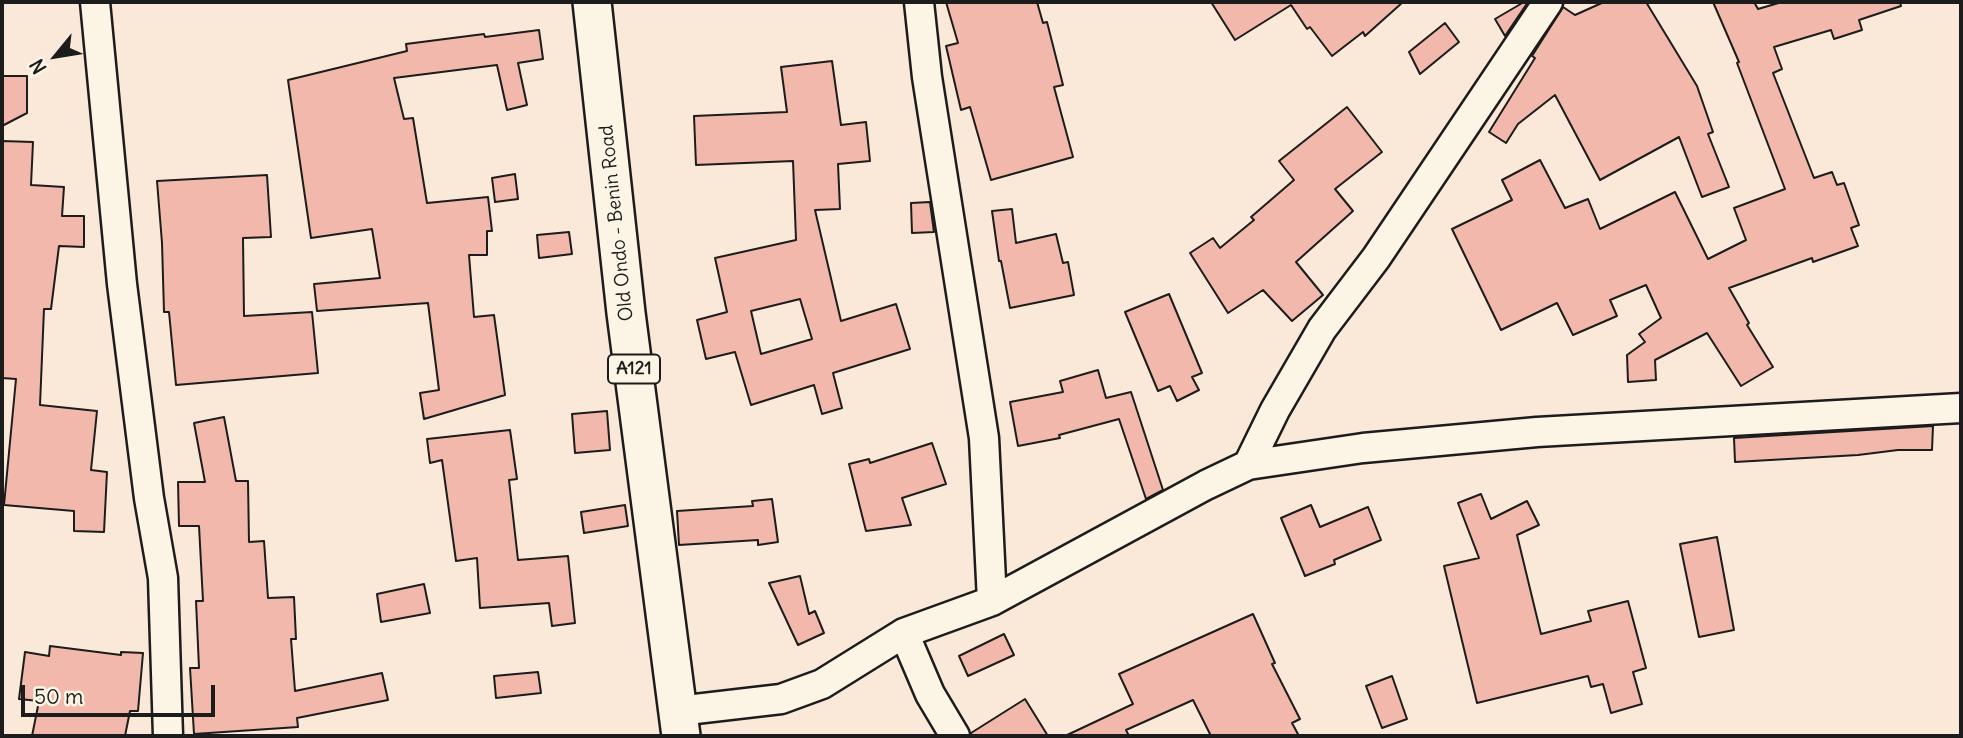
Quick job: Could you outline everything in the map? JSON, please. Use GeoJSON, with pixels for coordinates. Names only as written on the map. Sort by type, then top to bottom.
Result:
{"type":"FeatureCollection","features":[{"type":"Feature","properties":{"kind":"main road","name":"Old Ondo - Benin Road"},"geometry":{"type":"LineString","coordinates":[[592,2],[626,313],[679,724]]}},
{"type":"Feature","properties":{"kind":"street"},"geometry":{"type":"LineString","coordinates":[[95,2],[122,284],[149,498],[163,578],[168,736]]}},
{"type":"Feature","properties":{"kind":"street"},"geometry":{"type":"LineString","coordinates":[[919,2],[927,77],[984,438],[992,601]]}},
{"type":"Feature","properties":{"kind":"street"},"geometry":{"type":"LineString","coordinates":[[1248,465],[1275,410],[1322,329],[1376,258],[1548,2]]}},
{"type":"Feature","properties":{"kind":"street"},"geometry":{"type":"LineString","coordinates":[[679,724],[781,699],[822,684],[904,633],[992,601],[1248,465],[1363,448],[1537,432],[1961,408]]}},
{"type":"Feature","properties":{"kind":"street"},"geometry":{"type":"LineString","coordinates":[[904,633],[930,694],[955,736]]}},
{"type":"Feature","properties":{"kind":"building"},"geometry":{"type":"Polygon","coordinates":[[[946,2],[1037,2],[1043,23],[1047,22],[1063,85],[1054,87],[1073,157],[991,180],[970,107],[961,110],[946,46],[958,43],[946,2]]]}},
{"type":"Feature","properties":{"kind":"building"},"geometry":{"type":"Polygon","coordinates":[[[1211,2],[1403,2],[1365,36],[1363,32],[1332,56],[1310,27],[1307,29],[1291,5],[1235,40],[1211,2]]]}},
{"type":"Feature","properties":{"kind":"building"},"geometry":{"type":"Polygon","coordinates":[[[1528,2],[1505,36],[1495,19],[1528,2]]]}},
{"type":"Feature","properties":{"kind":"building"},"geometry":{"type":"Polygon","coordinates":[[[1604,2],[1646,2],[1697,86],[1713,132],[1708,134],[1729,187],[1702,197],[1679,137],[1600,180],[1555,95],[1518,124],[1506,143],[1489,132],[1563,7],[1575,15],[1604,2]]]}},
{"type":"Feature","properties":{"kind":"building"},"geometry":{"type":"Polygon","coordinates":[[[1713,2],[1754,2],[1758,9],[1782,2],[1900,2],[1901,6],[1859,20],[1862,30],[1834,39],[1831,30],[1774,47],[1782,69],[1773,73],[1814,178],[1832,172],[1837,185],[1844,183],[1859,225],[1851,228],[1858,246],[1813,262],[1812,258],[1729,288],[1749,323],[1747,325],[1773,367],[1741,386],[1707,333],[1655,360],[1656,380],[1628,382],[1627,355],[1645,342],[1639,334],[1661,318],[1646,285],[1610,300],[1617,316],[1573,335],[1557,303],[1501,330],[1452,229],[1512,200],[1502,180],[1540,160],[1565,208],[1588,199],[1600,229],[1675,192],[1708,259],[1746,240],[1734,208],[1785,189],[1737,63],[1739,62],[1713,2]]]}},
{"type":"Feature","properties":{"kind":"building"},"geometry":{"type":"Polygon","coordinates":[[[1445,23],[1459,42],[1420,74],[1409,52],[1445,23]]]}},
{"type":"Feature","properties":{"kind":"building"},"geometry":{"type":"Polygon","coordinates":[[[539,30],[543,59],[518,63],[527,105],[507,110],[497,65],[394,78],[404,119],[413,118],[427,203],[488,197],[492,231],[487,231],[487,255],[469,255],[474,317],[494,315],[505,395],[424,419],[420,393],[439,390],[428,303],[317,311],[314,284],[380,278],[372,229],[311,238],[288,80],[407,51],[406,44],[539,30]]]}},
{"type":"Feature","properties":{"kind":"building"},"geometry":{"type":"Polygon","coordinates":[[[832,61],[841,125],[866,122],[870,161],[838,164],[840,209],[815,210],[841,321],[896,304],[910,349],[833,373],[842,408],[822,414],[814,385],[751,405],[735,352],[706,359],[697,320],[727,312],[715,258],[796,240],[793,161],[696,165],[694,116],[787,112],[781,67],[832,61]],[[800,299],[751,311],[761,354],[812,339],[800,299]]]}},
{"type":"Feature","properties":{"kind":"building"},"geometry":{"type":"Polygon","coordinates":[[[2,76],[27,76],[27,113],[2,126],[2,76]]]}},
{"type":"Feature","properties":{"kind":"building"},"geometry":{"type":"Polygon","coordinates":[[[1347,107],[1382,152],[1335,189],[1353,211],[1296,262],[1323,295],[1292,321],[1263,290],[1228,313],[1190,253],[1213,238],[1220,248],[1254,220],[1251,217],[1294,180],[1279,161],[1347,107]]]}},
{"type":"Feature","properties":{"kind":"building"},"geometry":{"type":"Polygon","coordinates":[[[2,141],[33,142],[31,185],[64,187],[62,216],[84,216],[84,247],[59,246],[51,309],[44,309],[40,405],[97,411],[91,470],[107,472],[104,532],[74,531],[74,511],[4,505],[16,379],[2,378],[2,141]]]}},
{"type":"Feature","properties":{"kind":"building"},"geometry":{"type":"Polygon","coordinates":[[[515,174],[518,199],[495,202],[492,178],[515,174]]]}},
{"type":"Feature","properties":{"kind":"building"},"geometry":{"type":"Polygon","coordinates":[[[267,175],[271,237],[243,238],[244,316],[312,312],[318,373],[176,385],[169,312],[164,312],[157,181],[267,175]]]}},
{"type":"Feature","properties":{"kind":"building"},"geometry":{"type":"Polygon","coordinates":[[[930,202],[934,232],[912,233],[911,203],[930,202]]]}},
{"type":"Feature","properties":{"kind":"building"},"geometry":{"type":"Polygon","coordinates":[[[1012,209],[1016,243],[1056,234],[1063,263],[1068,262],[1074,295],[1010,308],[999,261],[992,211],[1012,209]]]}},
{"type":"Feature","properties":{"kind":"building"},"geometry":{"type":"Polygon","coordinates":[[[569,232],[572,254],[539,258],[537,235],[569,232]]]}},
{"type":"Feature","properties":{"kind":"building"},"geometry":{"type":"Polygon","coordinates":[[[1169,294],[1202,373],[1192,377],[1199,390],[1177,401],[1170,386],[1158,391],[1125,312],[1169,294]]]}},
{"type":"Feature","properties":{"kind":"building"},"geometry":{"type":"Polygon","coordinates":[[[1098,370],[1106,398],[1131,392],[1163,490],[1146,499],[1119,419],[1059,435],[1060,438],[1018,446],[1010,402],[1063,392],[1060,381],[1098,370]]]}},
{"type":"Feature","properties":{"kind":"building"},"geometry":{"type":"Polygon","coordinates":[[[607,411],[610,450],[575,453],[572,414],[607,411]]]}},
{"type":"Feature","properties":{"kind":"building"},"geometry":{"type":"Polygon","coordinates":[[[224,417],[236,481],[248,481],[249,542],[264,541],[268,598],[294,597],[296,639],[291,639],[295,691],[382,673],[388,700],[297,718],[298,727],[194,734],[190,668],[199,668],[196,601],[203,601],[199,526],[179,526],[178,482],[205,482],[194,423],[224,417]]]}},
{"type":"Feature","properties":{"kind":"building"},"geometry":{"type":"Polygon","coordinates":[[[1933,426],[1932,450],[1735,462],[1734,438],[1933,426]]]}},
{"type":"Feature","properties":{"kind":"building"},"geometry":{"type":"Polygon","coordinates":[[[510,430],[517,479],[509,480],[518,560],[568,556],[575,623],[552,626],[549,603],[480,608],[477,558],[456,561],[442,460],[430,463],[427,439],[510,430]]]}},
{"type":"Feature","properties":{"kind":"building"},"geometry":{"type":"Polygon","coordinates":[[[932,443],[946,484],[902,498],[911,525],[866,531],[849,464],[869,459],[870,463],[932,443]]]}},
{"type":"Feature","properties":{"kind":"building"},"geometry":{"type":"Polygon","coordinates":[[[1481,494],[1491,519],[1527,501],[1539,525],[1517,535],[1541,634],[1591,621],[1588,611],[1628,601],[1646,668],[1633,672],[1642,704],[1611,713],[1603,684],[1591,687],[1588,676],[1477,703],[1444,566],[1479,558],[1458,503],[1481,494]]]}},
{"type":"Feature","properties":{"kind":"building"},"geometry":{"type":"Polygon","coordinates":[[[772,499],[778,542],[758,545],[758,540],[679,545],[677,511],[753,506],[752,501],[772,499]]]}},
{"type":"Feature","properties":{"kind":"building"},"geometry":{"type":"Polygon","coordinates":[[[625,505],[628,526],[584,533],[581,512],[625,505]]]}},
{"type":"Feature","properties":{"kind":"building"},"geometry":{"type":"Polygon","coordinates":[[[1311,505],[1320,527],[1368,507],[1381,540],[1305,576],[1281,518],[1311,505]]]}},
{"type":"Feature","properties":{"kind":"building"},"geometry":{"type":"Polygon","coordinates":[[[1717,537],[1734,630],[1699,637],[1680,544],[1717,537]]]}},
{"type":"Feature","properties":{"kind":"building"},"geometry":{"type":"Polygon","coordinates":[[[800,576],[809,614],[815,611],[824,633],[798,645],[769,583],[800,576]]]}},
{"type":"Feature","properties":{"kind":"building"},"geometry":{"type":"Polygon","coordinates":[[[424,584],[430,613],[381,622],[377,594],[424,584]]]}},
{"type":"Feature","properties":{"kind":"building"},"geometry":{"type":"Polygon","coordinates":[[[1253,614],[1275,663],[1272,664],[1300,719],[1292,723],[1299,736],[1211,736],[1193,700],[1126,730],[1129,736],[1065,736],[1133,704],[1119,674],[1253,614]]]}},
{"type":"Feature","properties":{"kind":"building"},"geometry":{"type":"Polygon","coordinates":[[[1004,634],[1014,655],[968,676],[959,656],[1004,634]]]}},
{"type":"Feature","properties":{"kind":"building"},"geometry":{"type":"Polygon","coordinates":[[[50,646],[121,655],[121,652],[143,653],[138,711],[130,711],[125,736],[32,736],[39,701],[19,699],[25,652],[49,656],[50,646]]]}},
{"type":"Feature","properties":{"kind":"building"},"geometry":{"type":"Polygon","coordinates":[[[538,672],[541,693],[496,698],[494,676],[538,672]]]}},
{"type":"Feature","properties":{"kind":"building"},"geometry":{"type":"Polygon","coordinates":[[[1392,676],[1407,719],[1382,728],[1366,686],[1392,676]]]}},
{"type":"Feature","properties":{"kind":"building"},"geometry":{"type":"Polygon","coordinates":[[[1025,699],[1048,736],[972,736],[971,733],[1025,699]]]}}]}
